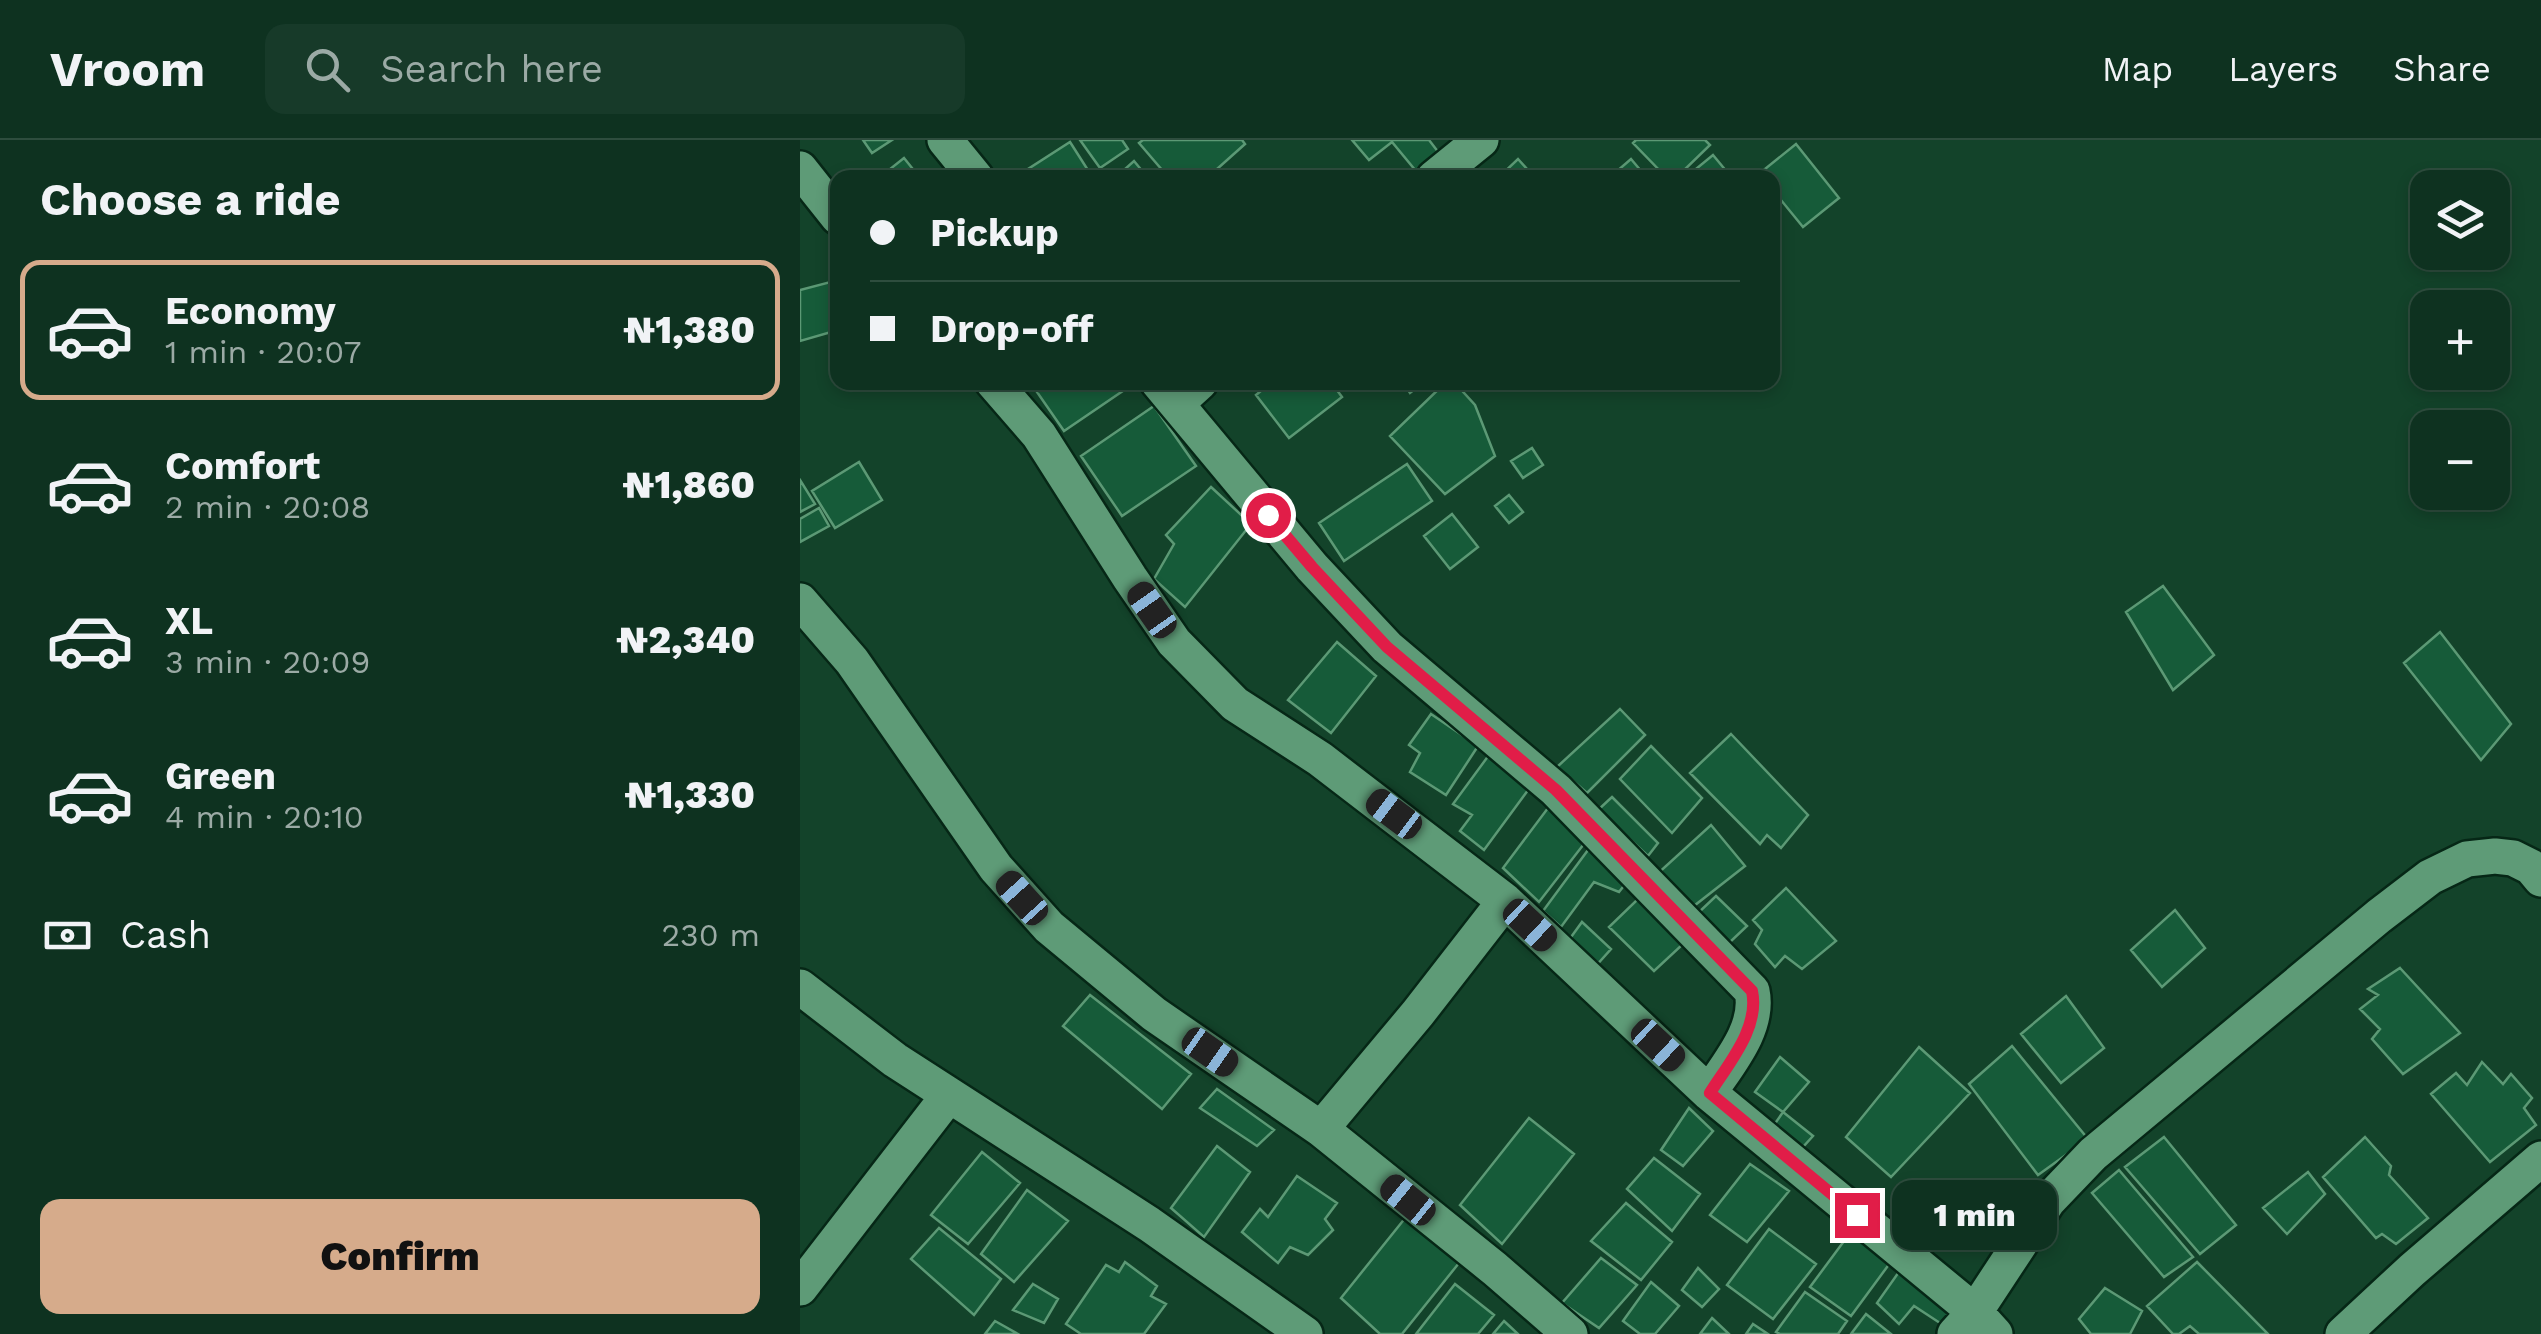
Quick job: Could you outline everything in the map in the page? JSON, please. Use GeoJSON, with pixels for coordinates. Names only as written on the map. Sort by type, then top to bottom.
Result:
{"type":"FeatureCollection","features":[{"type":"Feature","properties":{"kind":"street"},"geometry":{"type":"LineString","coordinates":[[945,140],[969,170]]}},
{"type":"Feature","properties":{"kind":"street"},"geometry":{"type":"LineString","coordinates":[[1444,170],[1481,140]]}},
{"type":"Feature","properties":{"kind":"street"},"geometry":{"type":"LineString","coordinates":[[800,169],[830,208]]}},
{"type":"Feature","properties":{"kind":"street"},"geometry":{"type":"LineString","coordinates":[[999,390],[1038,435],[1174,642],[1235,704],[1320,759],[1505,901],[1710,1093],[1975,1327],[2048,1201],[2093,1154],[2380,916],[2430,878],[2468,859],[2513,858],[2532,867],[2541,879]]}},
{"type":"Feature","properties":{"kind":"street"},"geometry":{"type":"LineString","coordinates":[[1179,390],[1312,567],[1387,647],[1556,790],[1752,991],[1752,1016],[1742,1043],[1710,1093]]}},
{"type":"Feature","properties":{"kind":"street"},"geometry":{"type":"LineString","coordinates":[[800,600],[852,660],[996,868],[1049,927],[1154,1014],[1322,1130],[1570,1334]]}},
{"type":"Feature","properties":{"kind":"street"},"geometry":{"type":"LineString","coordinates":[[1322,1130],[1505,901]]}},
{"type":"Feature","properties":{"kind":"street"},"geometry":{"type":"LineString","coordinates":[[800,987],[895,1060],[1150,1224],[1305,1334]]}},
{"type":"Feature","properties":{"kind":"street"},"geometry":{"type":"LineString","coordinates":[[800,1288],[949,1095]]}},
{"type":"Feature","properties":{"kind":"street"},"geometry":{"type":"LineString","coordinates":[[2342,1334],[2541,1159]]}},
{"type":"Feature","properties":{"kind":"building"},"geometry":{"type":"Polygon","coordinates":[[[863,140],[892,140],[872,153],[863,140]]]}},
{"type":"Feature","properties":{"kind":"building"},"geometry":{"type":"Polygon","coordinates":[[[1080,140],[1122,140],[1128,149],[1100,168],[1080,140]]]}},
{"type":"Feature","properties":{"kind":"building"},"geometry":{"type":"Polygon","coordinates":[[[1242,140],[1245,144],[1216,170],[1162,170],[1139,143],[1242,140]]]}},
{"type":"Feature","properties":{"kind":"building"},"geometry":{"type":"Polygon","coordinates":[[[1352,140],[1429,140],[1439,153],[1415,170],[1392,142],[1369,160],[1352,140]]]}},
{"type":"Feature","properties":{"kind":"building"},"geometry":{"type":"Polygon","coordinates":[[[1705,140],[1710,145],[1684,170],[1659,170],[1633,143],[1705,140]]]}},
{"type":"Feature","properties":{"kind":"building"},"geometry":{"type":"Polygon","coordinates":[[[1070,142],[1088,170],[1027,170],[1070,142]]]}},
{"type":"Feature","properties":{"kind":"building"},"geometry":{"type":"Polygon","coordinates":[[[1796,144],[1839,198],[1803,227],[1780,199],[1780,170],[1764,170],[1796,144]]]}},
{"type":"Feature","properties":{"kind":"building"},"geometry":{"type":"Polygon","coordinates":[[[1713,155],[1725,170],[1695,170],[1713,155]]]}},
{"type":"Feature","properties":{"kind":"building"},"geometry":{"type":"Polygon","coordinates":[[[904,158],[914,170],[889,170],[904,158]]]}},
{"type":"Feature","properties":{"kind":"building"},"geometry":{"type":"Polygon","coordinates":[[[1518,159],[1528,170],[1506,170],[1518,159]]]}},
{"type":"Feature","properties":{"kind":"building"},"geometry":{"type":"Polygon","coordinates":[[[1631,159],[1640,170],[1618,170],[1631,159]]]}},
{"type":"Feature","properties":{"kind":"building"},"geometry":{"type":"Polygon","coordinates":[[[1134,161],[1141,170],[1124,170],[1134,161]]]}},
{"type":"Feature","properties":{"kind":"building"},"geometry":{"type":"Polygon","coordinates":[[[830,282],[830,332],[800,341],[800,290],[830,282]]]}},
{"type":"Feature","properties":{"kind":"building"},"geometry":{"type":"Polygon","coordinates":[[[1040,390],[1124,390],[1064,431],[1037,392],[1040,390]]]}},
{"type":"Feature","properties":{"kind":"building"},"geometry":{"type":"Polygon","coordinates":[[[1262,390],[1337,390],[1342,397],[1289,438],[1256,395],[1262,390]]]}},
{"type":"Feature","properties":{"kind":"building"},"geometry":{"type":"Polygon","coordinates":[[[1438,390],[1461,390],[1475,405],[1495,456],[1445,494],[1390,436],[1438,390]]]}},
{"type":"Feature","properties":{"kind":"building"},"geometry":{"type":"Polygon","coordinates":[[[1154,406],[1196,466],[1122,516],[1081,456],[1154,406]]]}},
{"type":"Feature","properties":{"kind":"building"},"geometry":{"type":"Polygon","coordinates":[[[1532,448],[1543,465],[1523,478],[1511,461],[1532,448]]]}},
{"type":"Feature","properties":{"kind":"building"},"geometry":{"type":"Polygon","coordinates":[[[859,462],[882,500],[835,528],[812,491],[859,462]]]}},
{"type":"Feature","properties":{"kind":"building"},"geometry":{"type":"Polygon","coordinates":[[[1407,464],[1432,501],[1344,561],[1319,523],[1407,464]]]}},
{"type":"Feature","properties":{"kind":"building"},"geometry":{"type":"Polygon","coordinates":[[[800,480],[815,504],[800,512],[800,480]]]}},
{"type":"Feature","properties":{"kind":"building"},"geometry":{"type":"Polygon","coordinates":[[[1211,487],[1251,524],[1185,607],[1154,579],[1174,544],[1166,535],[1211,487]]]}},
{"type":"Feature","properties":{"kind":"building"},"geometry":{"type":"Polygon","coordinates":[[[1509,495],[1523,512],[1509,523],[1495,506],[1509,495]]]}},
{"type":"Feature","properties":{"kind":"building"},"geometry":{"type":"Polygon","coordinates":[[[819,508],[829,526],[800,542],[800,519],[819,508]]]}},
{"type":"Feature","properties":{"kind":"building"},"geometry":{"type":"Polygon","coordinates":[[[1452,514],[1478,547],[1450,569],[1424,536],[1452,514]]]}},
{"type":"Feature","properties":{"kind":"building"},"geometry":{"type":"Polygon","coordinates":[[[2163,586],[2214,655],[2173,690],[2126,612],[2163,586]]]}},
{"type":"Feature","properties":{"kind":"building"},"geometry":{"type":"Polygon","coordinates":[[[2440,632],[2511,724],[2481,760],[2404,663],[2440,632]]]}},
{"type":"Feature","properties":{"kind":"building"},"geometry":{"type":"Polygon","coordinates":[[[1337,642],[1376,676],[1331,733],[1288,700],[1337,642]]]}},
{"type":"Feature","properties":{"kind":"building"},"geometry":{"type":"Polygon","coordinates":[[[1620,709],[1645,735],[1587,793],[1557,767],[1620,709]]]}},
{"type":"Feature","properties":{"kind":"building"},"geometry":{"type":"Polygon","coordinates":[[[1431,714],[1478,746],[1446,795],[1410,772],[1420,753],[1409,745],[1431,714]]]}},
{"type":"Feature","properties":{"kind":"building"},"geometry":{"type":"Polygon","coordinates":[[[1731,734],[1808,815],[1781,848],[1767,835],[1760,844],[1690,773],[1731,734]]]}},
{"type":"Feature","properties":{"kind":"building"},"geometry":{"type":"Polygon","coordinates":[[[1651,746],[1702,798],[1672,833],[1620,779],[1651,746]]]}},
{"type":"Feature","properties":{"kind":"building"},"geometry":{"type":"Polygon","coordinates":[[[1489,755],[1531,786],[1484,850],[1460,831],[1472,815],[1453,804],[1489,755]]]}},
{"type":"Feature","properties":{"kind":"building"},"geometry":{"type":"Polygon","coordinates":[[[1612,797],[1658,843],[1648,856],[1598,810],[1612,797]]]}},
{"type":"Feature","properties":{"kind":"building"},"geometry":{"type":"Polygon","coordinates":[[[1548,808],[1587,840],[1539,902],[1503,868],[1548,808]]]}},
{"type":"Feature","properties":{"kind":"building"},"geometry":{"type":"Polygon","coordinates":[[[1711,825],[1745,866],[1690,909],[1655,876],[1711,825]]]}},
{"type":"Feature","properties":{"kind":"building"},"geometry":{"type":"Polygon","coordinates":[[[1588,850],[1630,878],[1619,892],[1594,882],[1561,927],[1543,911],[1588,850]]]}},
{"type":"Feature","properties":{"kind":"building"},"geometry":{"type":"Polygon","coordinates":[[[1786,888],[1836,941],[1802,969],[1785,956],[1775,967],[1755,944],[1762,930],[1753,920],[1786,888]]]}},
{"type":"Feature","properties":{"kind":"building"},"geometry":{"type":"Polygon","coordinates":[[[1716,896],[1747,926],[1729,943],[1698,913],[1716,896]]]}},
{"type":"Feature","properties":{"kind":"building"},"geometry":{"type":"Polygon","coordinates":[[[1638,899],[1682,945],[1654,971],[1609,927],[1638,899]]]}},
{"type":"Feature","properties":{"kind":"building"},"geometry":{"type":"Polygon","coordinates":[[[2175,910],[2205,948],[2162,987],[2131,950],[2175,910]]]}},
{"type":"Feature","properties":{"kind":"building"},"geometry":{"type":"Polygon","coordinates":[[[1582,922],[1611,949],[1594,968],[1566,944],[1582,922]]]}},
{"type":"Feature","properties":{"kind":"building"},"geometry":{"type":"Polygon","coordinates":[[[2400,968],[2460,1033],[2403,1074],[2372,1039],[2380,1029],[2360,1009],[2378,995],[2368,989],[2400,968]]]}},
{"type":"Feature","properties":{"kind":"building"},"geometry":{"type":"Polygon","coordinates":[[[1090,995],[1191,1074],[1162,1109],[1063,1026],[1090,995]]]}},
{"type":"Feature","properties":{"kind":"building"},"geometry":{"type":"Polygon","coordinates":[[[2066,996],[2104,1048],[2061,1083],[2021,1034],[2066,996]]]}},
{"type":"Feature","properties":{"kind":"building"},"geometry":{"type":"Polygon","coordinates":[[[2012,1046],[2088,1139],[2038,1175],[1969,1084],[2012,1046]]]}},
{"type":"Feature","properties":{"kind":"building"},"geometry":{"type":"Polygon","coordinates":[[[1919,1047],[1970,1093],[1891,1177],[1846,1137],[1919,1047]]]}},
{"type":"Feature","properties":{"kind":"building"},"geometry":{"type":"Polygon","coordinates":[[[1780,1057],[1809,1082],[1783,1112],[1755,1092],[1780,1057]]]}},
{"type":"Feature","properties":{"kind":"building"},"geometry":{"type":"Polygon","coordinates":[[[2482,1062],[2503,1084],[2511,1074],[2532,1098],[2524,1108],[2536,1125],[2490,1162],[2431,1094],[2456,1073],[2467,1085],[2482,1062]]]}},
{"type":"Feature","properties":{"kind":"building"},"geometry":{"type":"Polygon","coordinates":[[[1217,1089],[1274,1130],[1257,1146],[1200,1108],[1217,1089]]]}},
{"type":"Feature","properties":{"kind":"building"},"geometry":{"type":"Polygon","coordinates":[[[1689,1108],[1713,1131],[1683,1166],[1661,1150],[1689,1108]]]}},
{"type":"Feature","properties":{"kind":"building"},"geometry":{"type":"Polygon","coordinates":[[[1783,1112],[1813,1136],[1802,1148],[1772,1128],[1783,1112]]]}},
{"type":"Feature","properties":{"kind":"building"},"geometry":{"type":"Polygon","coordinates":[[[1529,1118],[1574,1154],[1502,1244],[1460,1205],[1529,1118]]]}},
{"type":"Feature","properties":{"kind":"building"},"geometry":{"type":"Polygon","coordinates":[[[2164,1137],[2236,1225],[2200,1254],[2125,1167],[2164,1137]]]}},
{"type":"Feature","properties":{"kind":"building"},"geometry":{"type":"Polygon","coordinates":[[[2365,1137],[2391,1166],[2389,1175],[2428,1218],[2396,1244],[2382,1234],[2376,1238],[2323,1177],[2365,1137]]]}},
{"type":"Feature","properties":{"kind":"building"},"geometry":{"type":"Polygon","coordinates":[[[1217,1146],[1250,1172],[1204,1237],[1171,1208],[1217,1146]]]}},
{"type":"Feature","properties":{"kind":"building"},"geometry":{"type":"Polygon","coordinates":[[[982,1152],[1020,1183],[968,1244],[931,1215],[982,1152]]]}},
{"type":"Feature","properties":{"kind":"building"},"geometry":{"type":"Polygon","coordinates":[[[1654,1158],[1700,1194],[1672,1231],[1627,1189],[1654,1158]]]}},
{"type":"Feature","properties":{"kind":"building"},"geometry":{"type":"Polygon","coordinates":[[[1750,1164],[1789,1191],[1747,1242],[1710,1215],[1750,1164]]]}},
{"type":"Feature","properties":{"kind":"building"},"geometry":{"type":"Polygon","coordinates":[[[2119,1170],[2193,1257],[2164,1277],[2092,1193],[2119,1170]]]}},
{"type":"Feature","properties":{"kind":"building"},"geometry":{"type":"Polygon","coordinates":[[[2308,1172],[2325,1194],[2287,1234],[2263,1208],[2308,1172]]]}},
{"type":"Feature","properties":{"kind":"building"},"geometry":{"type":"Polygon","coordinates":[[[1297,1176],[1337,1203],[1325,1219],[1333,1230],[1308,1255],[1290,1247],[1278,1263],[1242,1232],[1260,1209],[1268,1217],[1297,1176]]]}},
{"type":"Feature","properties":{"kind":"building"},"geometry":{"type":"Polygon","coordinates":[[[1027,1190],[1068,1221],[1014,1282],[981,1254],[1027,1190]]]}},
{"type":"Feature","properties":{"kind":"building"},"geometry":{"type":"Polygon","coordinates":[[[1626,1203],[1672,1242],[1641,1280],[1591,1241],[1626,1203]]]}},
{"type":"Feature","properties":{"kind":"building"},"geometry":{"type":"Polygon","coordinates":[[[1406,1217],[1459,1263],[1402,1334],[1380,1334],[1341,1298],[1406,1217]]]}},
{"type":"Feature","properties":{"kind":"building"},"geometry":{"type":"Polygon","coordinates":[[[939,1228],[1001,1279],[974,1315],[911,1259],[939,1228]]]}},
{"type":"Feature","properties":{"kind":"building"},"geometry":{"type":"Polygon","coordinates":[[[1769,1229],[1816,1264],[1773,1319],[1727,1285],[1769,1229]]]}},
{"type":"Feature","properties":{"kind":"building"},"geometry":{"type":"Polygon","coordinates":[[[1850,1233],[1890,1263],[1851,1316],[1810,1287],[1850,1233]]]}},
{"type":"Feature","properties":{"kind":"building"},"geometry":{"type":"Polygon","coordinates":[[[1601,1258],[1637,1285],[1599,1328],[1562,1303],[1601,1258]]]}},
{"type":"Feature","properties":{"kind":"building"},"geometry":{"type":"Polygon","coordinates":[[[1125,1262],[1157,1286],[1151,1296],[1166,1304],[1144,1334],[1081,1334],[1066,1324],[1106,1265],[1119,1272],[1125,1262]]]}},
{"type":"Feature","properties":{"kind":"building"},"geometry":{"type":"Polygon","coordinates":[[[2197,1262],[2268,1334],[2199,1334],[2190,1326],[2173,1334],[2147,1306],[2197,1262]]]}},
{"type":"Feature","properties":{"kind":"building"},"geometry":{"type":"Polygon","coordinates":[[[1698,1268],[1719,1289],[1702,1307],[1682,1290],[1698,1268]]]}},
{"type":"Feature","properties":{"kind":"building"},"geometry":{"type":"Polygon","coordinates":[[[1901,1269],[1954,1314],[1943,1325],[1914,1306],[1899,1324],[1877,1303],[1901,1269]]]}},
{"type":"Feature","properties":{"kind":"building"},"geometry":{"type":"Polygon","coordinates":[[[1651,1282],[1679,1306],[1655,1334],[1640,1334],[1623,1321],[1651,1282]]]}},
{"type":"Feature","properties":{"kind":"building"},"geometry":{"type":"Polygon","coordinates":[[[1033,1284],[1058,1299],[1044,1323],[1013,1310],[1033,1284]]]}},
{"type":"Feature","properties":{"kind":"building"},"geometry":{"type":"Polygon","coordinates":[[[1455,1284],[1494,1315],[1478,1334],[1416,1334],[1455,1284]]]}},
{"type":"Feature","properties":{"kind":"building"},"geometry":{"type":"Polygon","coordinates":[[[2105,1288],[2142,1311],[2130,1334],[2091,1334],[2079,1319],[2105,1288]]]}},
{"type":"Feature","properties":{"kind":"building"},"geometry":{"type":"Polygon","coordinates":[[[1805,1292],[1847,1321],[1838,1334],[1776,1332],[1805,1292]]]}},
{"type":"Feature","properties":{"kind":"building"},"geometry":{"type":"Polygon","coordinates":[[[1866,1314],[1891,1334],[1851,1334],[1866,1314]]]}},
{"type":"Feature","properties":{"kind":"building"},"geometry":{"type":"Polygon","coordinates":[[[1712,1318],[1729,1334],[1700,1334],[1712,1318]]]}},
{"type":"Feature","properties":{"kind":"building"},"geometry":{"type":"Polygon","coordinates":[[[995,1321],[1018,1334],[985,1334],[995,1321]]]}},
{"type":"Feature","properties":{"kind":"building"},"geometry":{"type":"Polygon","coordinates":[[[1504,1321],[1518,1334],[1493,1334],[1504,1321]]]}},
{"type":"Feature","properties":{"kind":"building"},"geometry":{"type":"Polygon","coordinates":[[[1753,1324],[1768,1334],[1746,1334],[1753,1324]]]}},
{"type":"Feature","properties":{"kind":"route"},"geometry":{"type":"LineString","coordinates":[[1268,515],[1387,647],[1556,790],[1752,991],[1752,1016],[1742,1043],[1710,1093],[1857,1215]]}}]}
